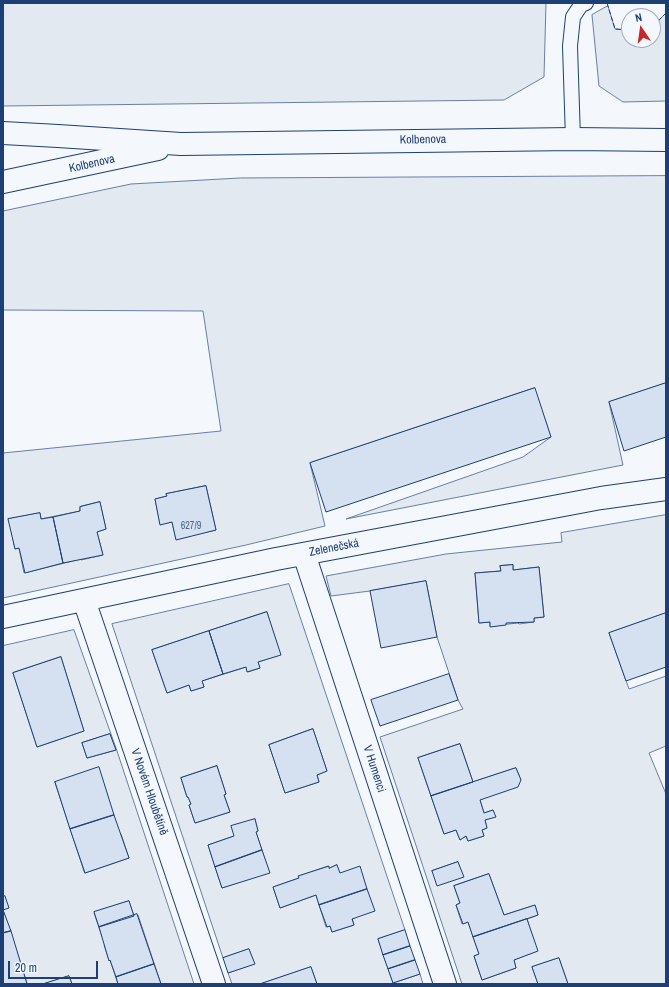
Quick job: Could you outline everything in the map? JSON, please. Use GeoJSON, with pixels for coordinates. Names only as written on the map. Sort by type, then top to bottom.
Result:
{"type":"FeatureCollection","features":[{"type":"Feature","properties":{"kind":"street","name":"Kolbenova"},"geometry":{"type":"LineString","coordinates":[[3,133],[181,144],[573,139],[666,140]]}},
{"type":"Feature","properties":{"kind":"street","name":"Kolbenova"},"geometry":{"type":"LineString","coordinates":[[3,182],[181,144]]}},
{"type":"Feature","properties":{"kind":"street","name":"Zelenečská"},"geometry":{"type":"LineString","coordinates":[[3,618],[304,554],[601,498],[666,489]]}},
{"type":"Feature","properties":{"kind":"street","name":"V Humenci"},"geometry":{"type":"LineString","coordinates":[[304,554],[444,984]]}},
{"type":"Feature","properties":{"kind":"street","name":"V Novém Hloubětíně"},"geometry":{"type":"LineString","coordinates":[[84,600],[214,984]]}},
{"type":"Feature","properties":{"kind":"lane"},"geometry":{"type":"LineString","coordinates":[[573,139],[570,46],[573,17],[581,6],[586,3]]}},
{"type":"Feature","properties":{"kind":"shaded area"},"geometry":{"type":"Polygon","coordinates":[[[3,3],[546,3],[544,77],[504,100],[3,106],[3,3]]]}},
{"type":"Feature","properties":{"kind":"shaded area"},"geometry":{"type":"Polygon","coordinates":[[[608,6],[615,29],[621,29],[621,48],[661,48],[661,18],[666,13],[666,101],[623,102],[599,86],[592,15],[608,6]]]}},
{"type":"Feature","properties":{"kind":"shaded area"},"geometry":{"type":"Polygon","coordinates":[[[666,176],[666,383],[609,402],[623,465],[346,519],[523,457],[551,437],[534,388],[310,463],[325,526],[246,545],[3,598],[3,453],[221,431],[203,311],[3,310],[3,211],[131,184],[240,178],[666,176]],[[206,486],[167,494],[167,496],[155,499],[160,524],[172,522],[176,539],[216,530],[206,486]],[[100,502],[80,507],[80,511],[41,519],[40,513],[9,519],[15,549],[19,548],[24,573],[103,555],[97,532],[106,529],[100,502]]]}},
{"type":"Feature","properties":{"kind":"shaded area"},"geometry":{"type":"Polygon","coordinates":[[[666,515],[666,613],[609,633],[629,689],[666,676],[666,746],[649,753],[666,794],[666,984],[568,984],[559,958],[532,967],[538,984],[462,984],[380,737],[463,709],[458,700],[437,637],[426,581],[331,596],[326,576],[446,554],[562,542],[561,533],[666,515]],[[513,565],[500,566],[501,571],[475,573],[479,623],[490,622],[490,626],[519,624],[534,622],[534,618],[544,617],[539,567],[513,570],[513,565]],[[460,744],[418,758],[444,834],[456,830],[460,840],[466,836],[468,841],[484,836],[482,830],[487,828],[485,820],[495,816],[493,810],[484,813],[480,800],[521,780],[516,768],[473,782],[460,744]],[[458,862],[432,871],[463,877],[458,862]],[[489,874],[454,886],[460,903],[456,905],[462,924],[468,922],[479,954],[474,956],[482,980],[516,968],[514,960],[537,951],[527,919],[538,915],[535,905],[504,915],[489,874]]]}},
{"type":"Feature","properties":{"kind":"shaded area"},"geometry":{"type":"Polygon","coordinates":[[[289,584],[405,930],[378,939],[393,983],[420,974],[423,984],[317,984],[311,967],[260,984],[232,984],[228,973],[254,964],[249,949],[223,958],[112,624],[289,584]],[[267,612],[152,650],[167,693],[189,685],[191,691],[204,687],[202,681],[246,667],[248,672],[260,668],[258,662],[280,655],[267,612]],[[313,729],[269,745],[285,793],[319,782],[317,775],[327,771],[313,729]],[[217,766],[181,778],[187,797],[191,804],[189,805],[195,823],[230,812],[217,766]],[[255,819],[234,836],[208,845],[222,888],[269,872],[256,832],[258,831],[255,819]],[[337,865],[329,868],[328,866],[273,887],[280,908],[316,895],[326,927],[330,926],[332,932],[354,925],[337,865]]]}},
{"type":"Feature","properties":{"kind":"shaded area"},"geometry":{"type":"Polygon","coordinates":[[[74,630],[117,751],[194,984],[161,984],[138,915],[134,916],[129,901],[94,913],[118,984],[72,984],[69,976],[43,984],[26,984],[27,983],[3,910],[3,646],[74,630]],[[61,657],[13,673],[37,747],[84,731],[61,657]],[[110,734],[82,743],[87,758],[116,750],[110,734]],[[55,782],[85,873],[129,858],[121,834],[55,782]]]}},
{"type":"Feature","properties":{"kind":"building"},"geometry":{"type":"Polygon","coordinates":[[[666,383],[666,437],[624,451],[609,402],[666,383]]]}},
{"type":"Feature","properties":{"kind":"building"},"geometry":{"type":"Polygon","coordinates":[[[535,388],[551,437],[326,512],[310,463],[535,388]]]}},
{"type":"Feature","properties":{"kind":"building"},"geometry":{"type":"Polygon","coordinates":[[[206,486],[216,530],[176,540],[172,522],[160,525],[155,499],[167,496],[166,494],[206,486]]]}},
{"type":"Feature","properties":{"kind":"building"},"geometry":{"type":"Polygon","coordinates":[[[100,502],[106,529],[97,532],[103,555],[63,563],[53,517],[80,511],[80,507],[100,502]]]}},
{"type":"Feature","properties":{"kind":"building"},"geometry":{"type":"Polygon","coordinates":[[[40,513],[41,519],[53,517],[63,563],[25,573],[19,548],[15,549],[8,519],[40,513]]]}},
{"type":"Feature","properties":{"kind":"building"},"geometry":{"type":"Polygon","coordinates":[[[513,565],[513,570],[539,567],[544,617],[534,618],[534,622],[506,623],[506,625],[490,627],[490,622],[479,623],[475,573],[501,571],[500,566],[513,565]]]}},
{"type":"Feature","properties":{"kind":"building"},"geometry":{"type":"Polygon","coordinates":[[[426,581],[437,637],[381,648],[370,591],[426,581]]]}},
{"type":"Feature","properties":{"kind":"building"},"geometry":{"type":"Polygon","coordinates":[[[267,612],[281,655],[258,662],[260,668],[247,672],[246,667],[223,674],[209,631],[267,612]]]}},
{"type":"Feature","properties":{"kind":"building"},"geometry":{"type":"Polygon","coordinates":[[[666,613],[666,667],[626,681],[609,633],[666,613]]]}},
{"type":"Feature","properties":{"kind":"building"},"geometry":{"type":"Polygon","coordinates":[[[209,631],[223,674],[202,681],[204,687],[191,691],[189,685],[167,693],[152,650],[209,631]]]}},
{"type":"Feature","properties":{"kind":"building"},"geometry":{"type":"Polygon","coordinates":[[[61,657],[84,731],[37,747],[13,673],[61,657]]]}},
{"type":"Feature","properties":{"kind":"building"},"geometry":{"type":"Polygon","coordinates":[[[449,674],[458,700],[380,726],[371,700],[449,674]]]}},
{"type":"Feature","properties":{"kind":"building"},"geometry":{"type":"Polygon","coordinates":[[[313,729],[327,771],[317,775],[319,782],[285,793],[269,745],[313,729]]]}},
{"type":"Feature","properties":{"kind":"building"},"geometry":{"type":"Polygon","coordinates":[[[110,734],[116,750],[87,758],[82,743],[110,734]]]}},
{"type":"Feature","properties":{"kind":"building"},"geometry":{"type":"Polygon","coordinates":[[[460,744],[473,782],[431,796],[418,758],[460,744]]]}},
{"type":"Feature","properties":{"kind":"building"},"geometry":{"type":"Polygon","coordinates":[[[217,766],[230,812],[195,823],[189,805],[191,804],[187,797],[181,778],[217,766]]]}},
{"type":"Feature","properties":{"kind":"building"},"geometry":{"type":"Polygon","coordinates":[[[99,767],[114,815],[70,829],[55,782],[99,767]]]}},
{"type":"Feature","properties":{"kind":"building"},"geometry":{"type":"Polygon","coordinates":[[[516,768],[521,780],[518,787],[480,800],[484,813],[493,810],[496,817],[485,820],[487,828],[482,830],[484,836],[468,841],[466,836],[460,840],[456,830],[444,834],[431,796],[516,768]]]}},
{"type":"Feature","properties":{"kind":"building"},"geometry":{"type":"Polygon","coordinates":[[[114,815],[129,858],[85,873],[70,829],[114,815]]]}},
{"type":"Feature","properties":{"kind":"building"},"geometry":{"type":"Polygon","coordinates":[[[255,819],[258,831],[256,832],[262,850],[215,867],[208,845],[234,836],[231,826],[255,819]]]}},
{"type":"Feature","properties":{"kind":"building"},"geometry":{"type":"Polygon","coordinates":[[[262,850],[270,873],[222,888],[215,867],[262,850]]]}},
{"type":"Feature","properties":{"kind":"building"},"geometry":{"type":"Polygon","coordinates":[[[458,862],[464,877],[437,886],[432,871],[458,862]]]}},
{"type":"Feature","properties":{"kind":"building"},"geometry":{"type":"Polygon","coordinates":[[[337,865],[340,873],[360,866],[367,889],[319,905],[316,895],[280,908],[273,887],[299,878],[298,876],[329,866],[329,868],[337,865]]]}},
{"type":"Feature","properties":{"kind":"building"},"geometry":{"type":"Polygon","coordinates":[[[489,874],[504,915],[535,905],[538,915],[473,937],[468,922],[463,924],[456,905],[460,903],[454,886],[489,874]]]}},
{"type":"Feature","properties":{"kind":"building"},"geometry":{"type":"Polygon","coordinates":[[[367,889],[375,911],[352,919],[354,925],[332,932],[330,926],[327,927],[319,905],[367,889]]]}},
{"type":"Feature","properties":{"kind":"building"},"geometry":{"type":"Polygon","coordinates":[[[5,896],[9,908],[3,910],[3,897],[5,896]]]}},
{"type":"Feature","properties":{"kind":"building"},"geometry":{"type":"Polygon","coordinates":[[[129,901],[134,916],[99,927],[94,912],[129,901]]]}},
{"type":"Feature","properties":{"kind":"building"},"geometry":{"type":"Polygon","coordinates":[[[3,910],[11,931],[3,933],[3,910]]]}},
{"type":"Feature","properties":{"kind":"building"},"geometry":{"type":"Polygon","coordinates":[[[137,914],[154,964],[116,977],[110,960],[109,961],[99,927],[137,914]]]}},
{"type":"Feature","properties":{"kind":"building"},"geometry":{"type":"Polygon","coordinates":[[[527,919],[538,951],[514,960],[516,968],[482,980],[474,956],[479,954],[473,937],[527,919]]]}},
{"type":"Feature","properties":{"kind":"building"},"geometry":{"type":"Polygon","coordinates":[[[405,930],[410,946],[383,955],[378,939],[405,930]]]}},
{"type":"Feature","properties":{"kind":"building"},"geometry":{"type":"Polygon","coordinates":[[[11,931],[27,984],[3,984],[3,933],[11,931]]]}},
{"type":"Feature","properties":{"kind":"building"},"geometry":{"type":"Polygon","coordinates":[[[410,946],[415,960],[388,969],[383,955],[410,946]]]}},
{"type":"Feature","properties":{"kind":"building"},"geometry":{"type":"Polygon","coordinates":[[[249,949],[255,964],[228,973],[223,958],[249,949]]]}},
{"type":"Feature","properties":{"kind":"building"},"geometry":{"type":"Polygon","coordinates":[[[559,958],[568,984],[538,984],[532,967],[559,958]]]}},
{"type":"Feature","properties":{"kind":"building"},"geometry":{"type":"Polygon","coordinates":[[[415,960],[420,974],[393,983],[388,969],[415,960]]]}},
{"type":"Feature","properties":{"kind":"building"},"geometry":{"type":"Polygon","coordinates":[[[154,964],[161,984],[118,984],[116,977],[154,964]]]}},
{"type":"Feature","properties":{"kind":"building"},"geometry":{"type":"Polygon","coordinates":[[[311,967],[317,984],[260,984],[311,967]]]}},
{"type":"Feature","properties":{"kind":"building"},"geometry":{"type":"Polygon","coordinates":[[[69,976],[72,984],[43,984],[69,976]]]}},
{"type":"Feature","properties":{"kind":"fence"},"geometry":{"type":"LineString","coordinates":[[607,3],[615,29],[621,29]]}},
{"type":"Feature","properties":{"kind":"fence"},"geometry":{"type":"LineString","coordinates":[[661,18],[666,13]]}}]}
